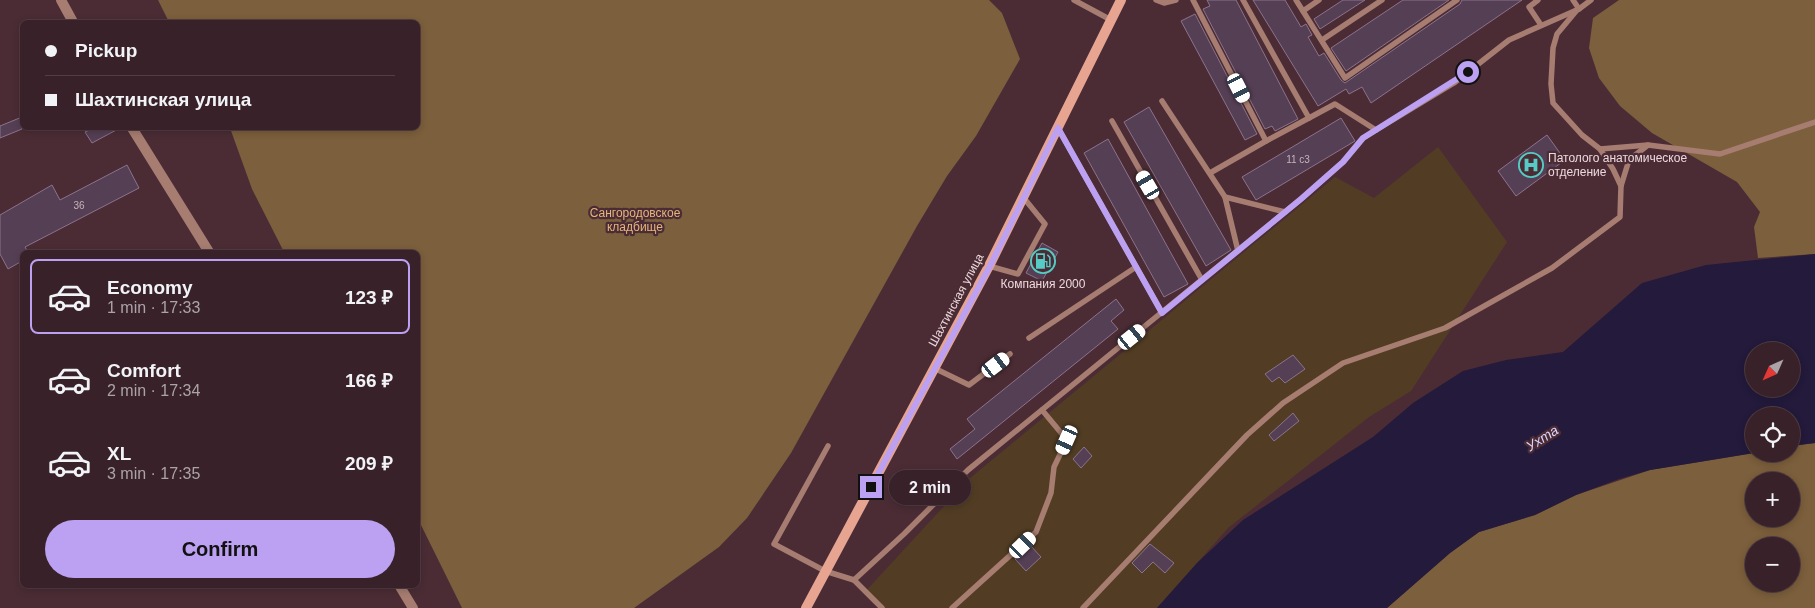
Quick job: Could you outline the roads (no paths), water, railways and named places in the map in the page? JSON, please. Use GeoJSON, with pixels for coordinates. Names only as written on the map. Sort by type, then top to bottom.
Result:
{"type":"FeatureCollection","features":[{"type":"Feature","properties":{"kind":"street"},"geometry":{"type":"LineString","coordinates":[[60,0],[72,20]]}},
{"type":"Feature","properties":{"kind":"street","name":"Шахтинская улица"},"geometry":{"type":"LineString","coordinates":[[806,608],[990,266],[1121,0]]}},
{"type":"Feature","properties":{"kind":"street"},"geometry":{"type":"LineString","coordinates":[[133,130],[208,250]]}},
{"type":"Feature","properties":{"kind":"street"},"geometry":{"type":"LineString","coordinates":[[401,588],[413,608]]}},
{"type":"Feature","properties":{"kind":"lane"},"geometry":{"type":"LineString","coordinates":[[1074,0],[1111,20]]}},
{"type":"Feature","properties":{"kind":"lane"},"geometry":{"type":"LineString","coordinates":[[1156,0],[1164,3],[1176,0]]}},
{"type":"Feature","properties":{"kind":"lane"},"geometry":{"type":"LineString","coordinates":[[1194,0],[1266,141]]}},
{"type":"Feature","properties":{"kind":"lane"},"geometry":{"type":"LineString","coordinates":[[1243,0],[1309,118]]}},
{"type":"Feature","properties":{"kind":"lane"},"geometry":{"type":"LineString","coordinates":[[1296,0],[1345,78],[1456,0]]}},
{"type":"Feature","properties":{"kind":"lane"},"geometry":{"type":"LineString","coordinates":[[1303,11],[1319,0]]}},
{"type":"Feature","properties":{"kind":"lane"},"geometry":{"type":"LineString","coordinates":[[1322,40],[1382,0]]}},
{"type":"Feature","properties":{"kind":"lane"},"geometry":{"type":"LineString","coordinates":[[1538,0],[1529,7],[1541,26]]}},
{"type":"Feature","properties":{"kind":"lane"},"geometry":{"type":"LineString","coordinates":[[1573,0],[1579,8]]}},
{"type":"Feature","properties":{"kind":"lane"},"geometry":{"type":"LineString","coordinates":[[854,580],[904,534],[968,470],[1285,212],[1343,162],[1363,138],[1454,83],[1509,40],[1579,8],[1591,0]]}},
{"type":"Feature","properties":{"kind":"lane"},"geometry":{"type":"LineString","coordinates":[[1579,8],[1557,34],[1553,48],[1551,84],[1553,102],[1582,135],[1600,149],[1621,186]]}},
{"type":"Feature","properties":{"kind":"lane"},"geometry":{"type":"LineString","coordinates":[[1162,101],[1226,197],[1238,251]]}},
{"type":"Feature","properties":{"kind":"lane"},"geometry":{"type":"LineString","coordinates":[[1210,173],[1335,104],[1376,130]]}},
{"type":"Feature","properties":{"kind":"lane"},"geometry":{"type":"LineString","coordinates":[[1112,121],[1202,280]]}},
{"type":"Feature","properties":{"kind":"lane"},"geometry":{"type":"LineString","coordinates":[[1600,149],[1648,145],[1720,154],[1815,122]]}},
{"type":"Feature","properties":{"kind":"lane"},"geometry":{"type":"LineString","coordinates":[[1058,128],[1162,313]]}},
{"type":"Feature","properties":{"kind":"lane"},"geometry":{"type":"LineString","coordinates":[[1084,608],[1247,435],[1283,403],[1343,362],[1446,328],[1552,268],[1620,217],[1621,186],[1629,160],[1648,145]]}},
{"type":"Feature","properties":{"kind":"lane"},"geometry":{"type":"LineString","coordinates":[[990,266],[1018,274],[1045,224],[1023,197]]}},
{"type":"Feature","properties":{"kind":"lane"},"geometry":{"type":"LineString","coordinates":[[1226,197],[1285,212]]}},
{"type":"Feature","properties":{"kind":"lane"},"geometry":{"type":"LineString","coordinates":[[1029,338],[1136,267]]}},
{"type":"Feature","properties":{"kind":"lane"},"geometry":{"type":"LineString","coordinates":[[934,368],[969,386],[1010,354]]}},
{"type":"Feature","properties":{"kind":"lane"},"geometry":{"type":"LineString","coordinates":[[952,608],[1036,532],[1051,493],[1054,467],[1067,440],[1042,410]]}},
{"type":"Feature","properties":{"kind":"lane"},"geometry":{"type":"LineString","coordinates":[[828,446],[774,544],[825,571],[854,580],[882,608]]}},
{"type":"Feature","properties":{"kind":"water","name":"Ухта"},"geometry":{"type":"Polygon","coordinates":[[[1815,254],[1815,443],[1800,445],[1800,407],[1745,407],[1745,454],[1650,470],[1619,479],[1576,495],[1535,515],[1479,532],[1450,553],[1387,608],[1157,608],[1197,563],[1243,520],[1373,437],[1413,403],[1463,371],[1506,360],[1563,352],[1642,283],[1706,265],[1815,254]]]}},
{"type":"Feature","properties":{"kind":"place","name":"Патолого анатомическое отделение"},"geometry":{"type":"Point","coordinates":[1531,165]}},
{"type":"Feature","properties":{"kind":"place","name":"Компания 2000"},"geometry":{"type":"Point","coordinates":[1043,261]}},
{"type":"Feature","properties":{"kind":"park label","name":"Сангородовское кладбище"},"geometry":{"type":"Point","coordinates":[635,220]}}]}
